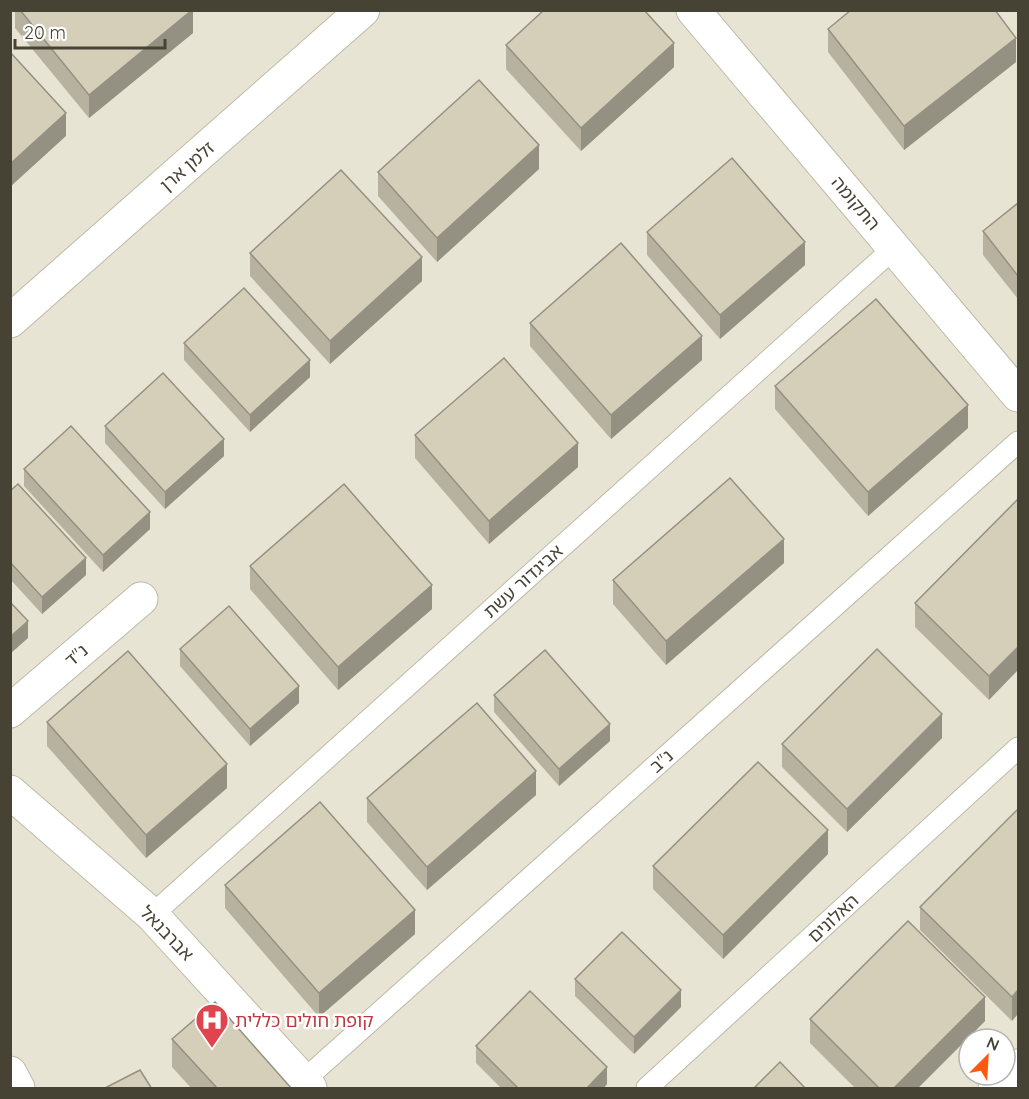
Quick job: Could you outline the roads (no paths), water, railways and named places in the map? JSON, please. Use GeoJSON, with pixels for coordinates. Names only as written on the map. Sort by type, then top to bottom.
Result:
{"type":"FeatureCollection","features":[{"type":"Feature","properties":{"kind":"street","name":"זלמן ארן"},"geometry":{"type":"LineString","coordinates":[[10,321],[363,10]]}},
{"type":"Feature","properties":{"kind":"street","name":"התקומה"},"geometry":{"type":"LineString","coordinates":[[693,10],[1018,395]]}},
{"type":"Feature","properties":{"kind":"street","name":"נ\"ד"},"geometry":{"type":"LineString","coordinates":[[10,711],[141,599]]}},
{"type":"Feature","properties":{"kind":"street","name":"אברבנאל"},"geometry":{"type":"LineString","coordinates":[[10,792],[152,915],[307,1085]]}},
{"type":"Feature","properties":{"kind":"street"},"geometry":{"type":"LineString","coordinates":[[995,1089],[1018,1066]]}},
{"type":"Feature","properties":{"kind":"street"},"geometry":{"type":"LineString","coordinates":[[10,1073],[18,1089]]}},
{"type":"Feature","properties":{"kind":"lane","name":"אביגדור עשת"},"geometry":{"type":"LineString","coordinates":[[152,915],[894,248]]}},
{"type":"Feature","properties":{"kind":"lane","name":"נ\"ב"},"geometry":{"type":"LineString","coordinates":[[307,1085],[1018,442]]}},
{"type":"Feature","properties":{"kind":"lane","name":"האלונים"},"geometry":{"type":"LineString","coordinates":[[647,1089],[1018,748]]}},
{"type":"Feature","properties":{"kind":"place","name":"קופת חולים כללית"},"geometry":{"type":"Point","coordinates":[212,1049]}}]}
